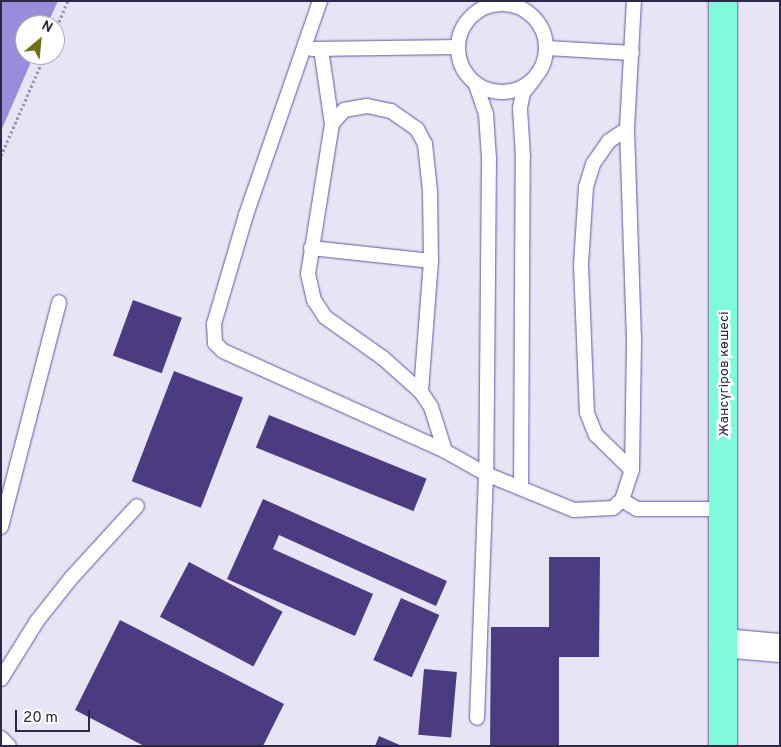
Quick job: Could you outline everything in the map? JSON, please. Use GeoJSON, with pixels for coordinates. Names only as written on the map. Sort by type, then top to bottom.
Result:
{"type":"FeatureCollection","features":[{"type":"Feature","properties":{"kind":"main road","name":"Жансүгіров көшесі"},"geometry":{"type":"LineString","coordinates":[[723,1],[726,510],[723,746]]}},
{"type":"Feature","properties":{"kind":"street"},"geometry":{"type":"LineString","coordinates":[[723,643],[780,648]]}},
{"type":"Feature","properties":{"kind":"lane"},"geometry":{"type":"LineString","coordinates":[[320,1],[246,215],[214,324],[215,343],[223,352],[445,451],[486,474],[574,510],[613,508],[622,500],[632,470],[634,340],[627,129],[634,1]]}},
{"type":"Feature","properties":{"kind":"lane"},"geometry":{"type":"LineString","coordinates":[[521,1],[542,27],[546,48],[540,71],[522,93],[520,108],[521,488]]}},
{"type":"Feature","properties":{"kind":"lane"},"geometry":{"type":"LineString","coordinates":[[477,718],[486,474],[489,158],[486,114],[476,85],[460,64],[457,47],[460,31],[480,5],[508,4],[532,15]]}},
{"type":"Feature","properties":{"kind":"lane"},"geometry":{"type":"LineString","coordinates":[[304,49],[457,47]]}},
{"type":"Feature","properties":{"kind":"lane"},"geometry":{"type":"LineString","coordinates":[[546,48],[632,52]]}},
{"type":"Feature","properties":{"kind":"lane"},"geometry":{"type":"LineString","coordinates":[[321,49],[332,124],[308,274],[314,300],[325,317],[382,358],[420,392],[432,407],[445,451]]}},
{"type":"Feature","properties":{"kind":"lane"},"geometry":{"type":"LineString","coordinates":[[476,85],[497,92],[513,91],[534,79]]}},
{"type":"Feature","properties":{"kind":"lane"},"geometry":{"type":"LineString","coordinates":[[332,124],[344,110],[367,106],[391,111],[417,130],[425,144],[430,192],[431,262],[420,392]]}},
{"type":"Feature","properties":{"kind":"lane"},"geometry":{"type":"LineString","coordinates":[[627,129],[609,141],[593,164],[586,187],[580,265],[587,413],[596,434],[632,470]]}},
{"type":"Feature","properties":{"kind":"lane"},"geometry":{"type":"LineString","coordinates":[[311,248],[431,262]]}},
{"type":"Feature","properties":{"kind":"lane"},"geometry":{"type":"LineString","coordinates":[[1,528],[60,302]]}},
{"type":"Feature","properties":{"kind":"lane"},"geometry":{"type":"LineString","coordinates":[[622,500],[637,509],[726,510]]}},
{"type":"Feature","properties":{"kind":"lane"},"geometry":{"type":"LineString","coordinates":[[1,679],[37,621],[72,577],[138,506]]}},
{"type":"Feature","properties":{"kind":"lane"},"geometry":{"type":"LineString","coordinates":[[1,738],[9,746]]}},
{"type":"Feature","properties":{"kind":"path"},"geometry":{"type":"LineString","coordinates":[[62,15],[68,1]]}},
{"type":"Feature","properties":{"kind":"path"},"geometry":{"type":"LineString","coordinates":[[1,156],[41,65]]}},
{"type":"Feature","properties":{"kind":"shaded area"},"geometry":{"type":"Polygon","coordinates":[[[1,1],[58,1],[52,15],[15,15],[15,65],[30,65],[1,131],[1,1]]]}},
{"type":"Feature","properties":{"kind":"building"},"geometry":{"type":"Polygon","coordinates":[[[133,300],[182,318],[162,373],[113,355],[133,300]]]}},
{"type":"Feature","properties":{"kind":"building"},"geometry":{"type":"Polygon","coordinates":[[[174,371],[243,398],[201,508],[132,481],[174,371]]]}},
{"type":"Feature","properties":{"kind":"building"},"geometry":{"type":"Polygon","coordinates":[[[269,415],[427,479],[414,511],[256,447],[269,415]]]}},
{"type":"Feature","properties":{"kind":"building"},"geometry":{"type":"Polygon","coordinates":[[[263,499],[447,581],[436,606],[279,535],[273,549],[373,594],[355,636],[227,579],[263,499]]]}},
{"type":"Feature","properties":{"kind":"building"},"geometry":{"type":"Polygon","coordinates":[[[549,557],[600,557],[599,657],[559,657],[559,746],[490,746],[491,627],[549,627],[549,557]]]}},
{"type":"Feature","properties":{"kind":"building"},"geometry":{"type":"Polygon","coordinates":[[[189,562],[283,612],[253,667],[160,617],[189,562]]]}},
{"type":"Feature","properties":{"kind":"building"},"geometry":{"type":"Polygon","coordinates":[[[401,598],[439,615],[412,677],[373,660],[401,598]]]}},
{"type":"Feature","properties":{"kind":"building"},"geometry":{"type":"Polygon","coordinates":[[[120,620],[284,704],[263,746],[144,746],[75,710],[120,620]]]}},
{"type":"Feature","properties":{"kind":"building"},"geometry":{"type":"Polygon","coordinates":[[[424,669],[457,672],[451,738],[418,735],[424,669]]]}},
{"type":"Feature","properties":{"kind":"building"},"geometry":{"type":"Polygon","coordinates":[[[379,736],[402,746],[375,746],[379,736]]]}}]}
